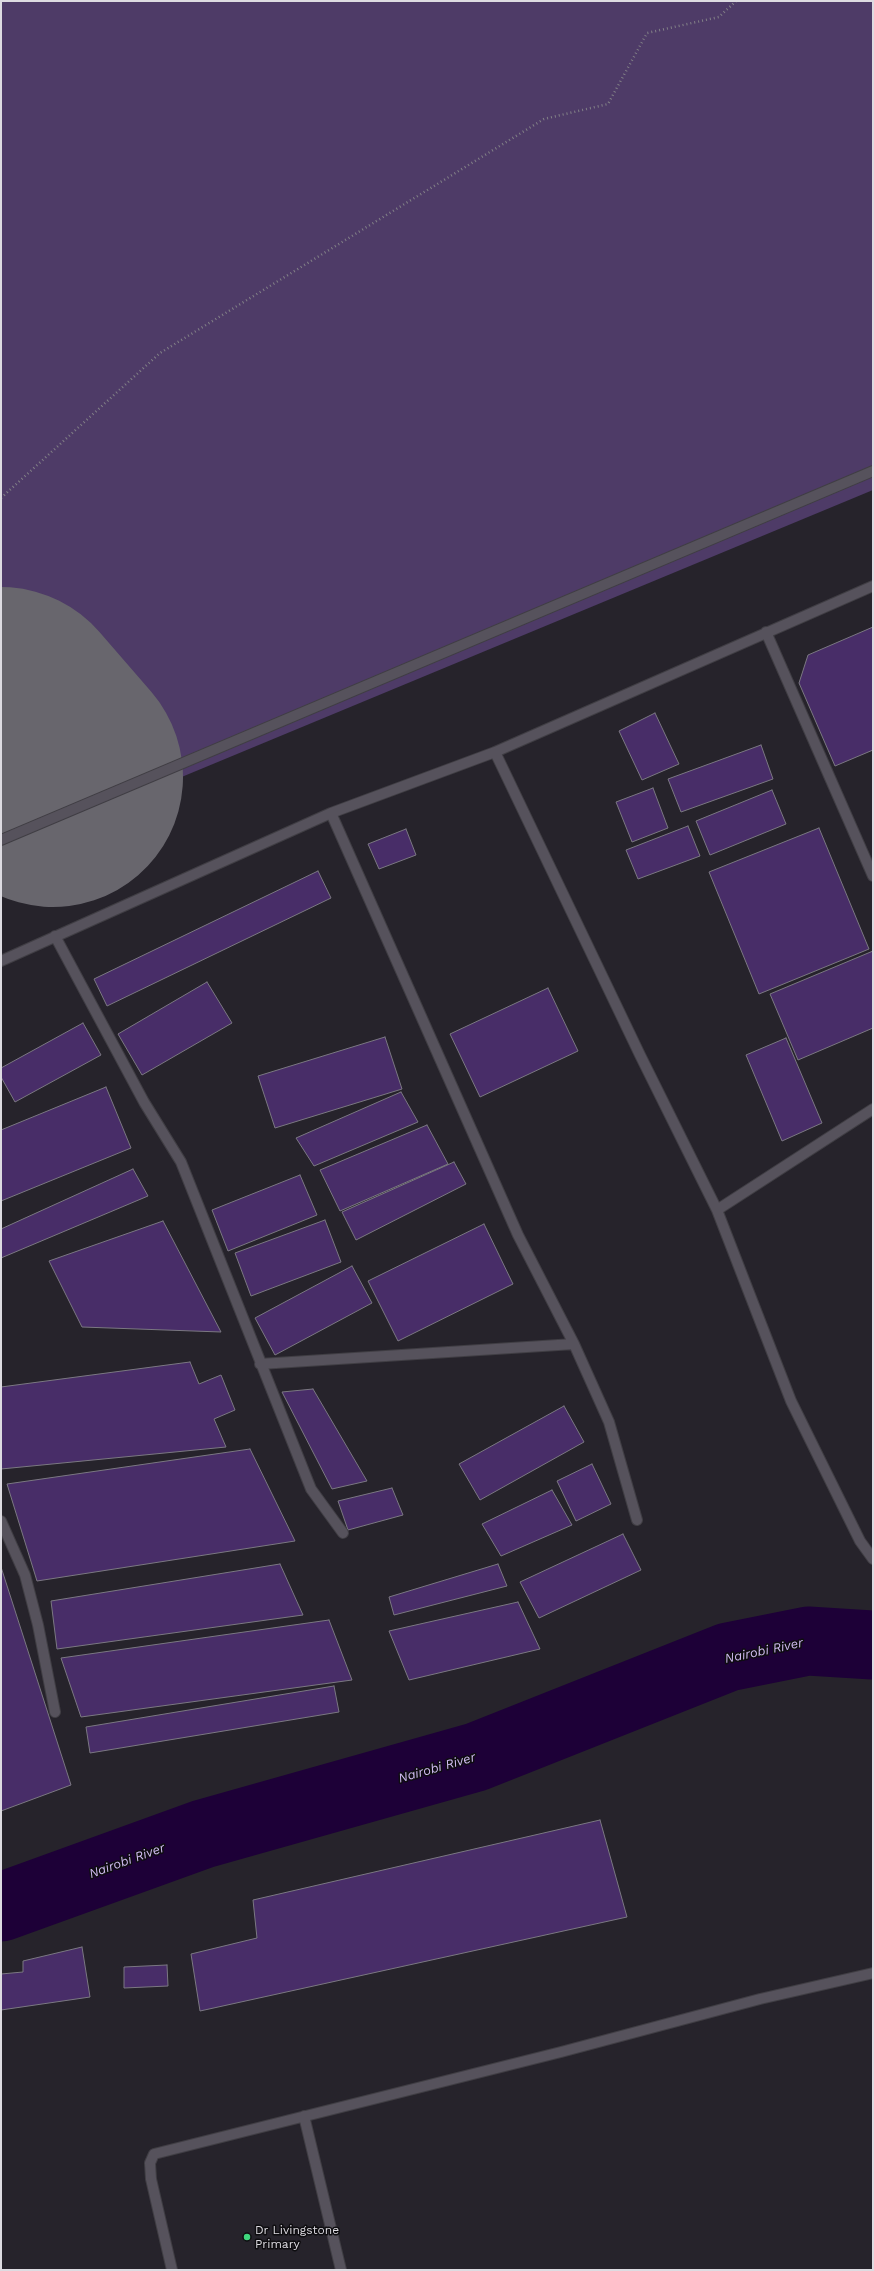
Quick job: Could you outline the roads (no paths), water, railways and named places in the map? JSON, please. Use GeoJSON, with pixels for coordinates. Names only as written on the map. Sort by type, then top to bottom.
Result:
{"type":"FeatureCollection","features":[{"type":"Feature","properties":{"kind":"street"},"geometry":{"type":"LineString","coordinates":[[1,840],[873,471]]}},
{"type":"Feature","properties":{"kind":"street"},"geometry":{"type":"LineString","coordinates":[[1,961],[331,813],[495,752],[873,586]]}},
{"type":"Feature","properties":{"kind":"street"},"geometry":{"type":"LineString","coordinates":[[766,632],[873,876]]}},
{"type":"Feature","properties":{"kind":"street"},"geometry":{"type":"LineString","coordinates":[[495,752],[636,1048],[717,1210],[792,1401],[860,1541],[873,1558]]}},
{"type":"Feature","properties":{"kind":"street"},"geometry":{"type":"LineString","coordinates":[[331,813],[518,1235],[574,1344],[609,1422],[637,1520]]}},
{"type":"Feature","properties":{"kind":"street"},"geometry":{"type":"LineString","coordinates":[[55,936],[144,1102],[181,1162],[260,1364],[311,1489],[343,1533]]}},
{"type":"Feature","properties":{"kind":"street"},"geometry":{"type":"LineString","coordinates":[[717,1210],[873,1109]]}},
{"type":"Feature","properties":{"kind":"street"},"geometry":{"type":"LineString","coordinates":[[260,1364],[574,1344]]}},
{"type":"Feature","properties":{"kind":"street"},"geometry":{"type":"LineString","coordinates":[[1,1521],[25,1575],[38,1626],[55,1712]]}},
{"type":"Feature","properties":{"kind":"street"},"geometry":{"type":"LineString","coordinates":[[172,2270],[151,2179],[150,2163],[154,2154],[561,2052],[760,1998],[873,1973]]}},
{"type":"Feature","properties":{"kind":"street"},"geometry":{"type":"LineString","coordinates":[[304,2116],[340,2270]]}},
{"type":"Feature","properties":{"kind":"waterway","name":"Nairobi River"},"geometry":{"type":"LineString","coordinates":[[1,1907],[203,1834],[476,1757],[728,1657],[808,1641],[873,1645]]}},
{"type":"Feature","properties":{"kind":"place","name":"Dr Livingstone Primary"},"geometry":{"type":"Point","coordinates":[247,2237]}}]}
